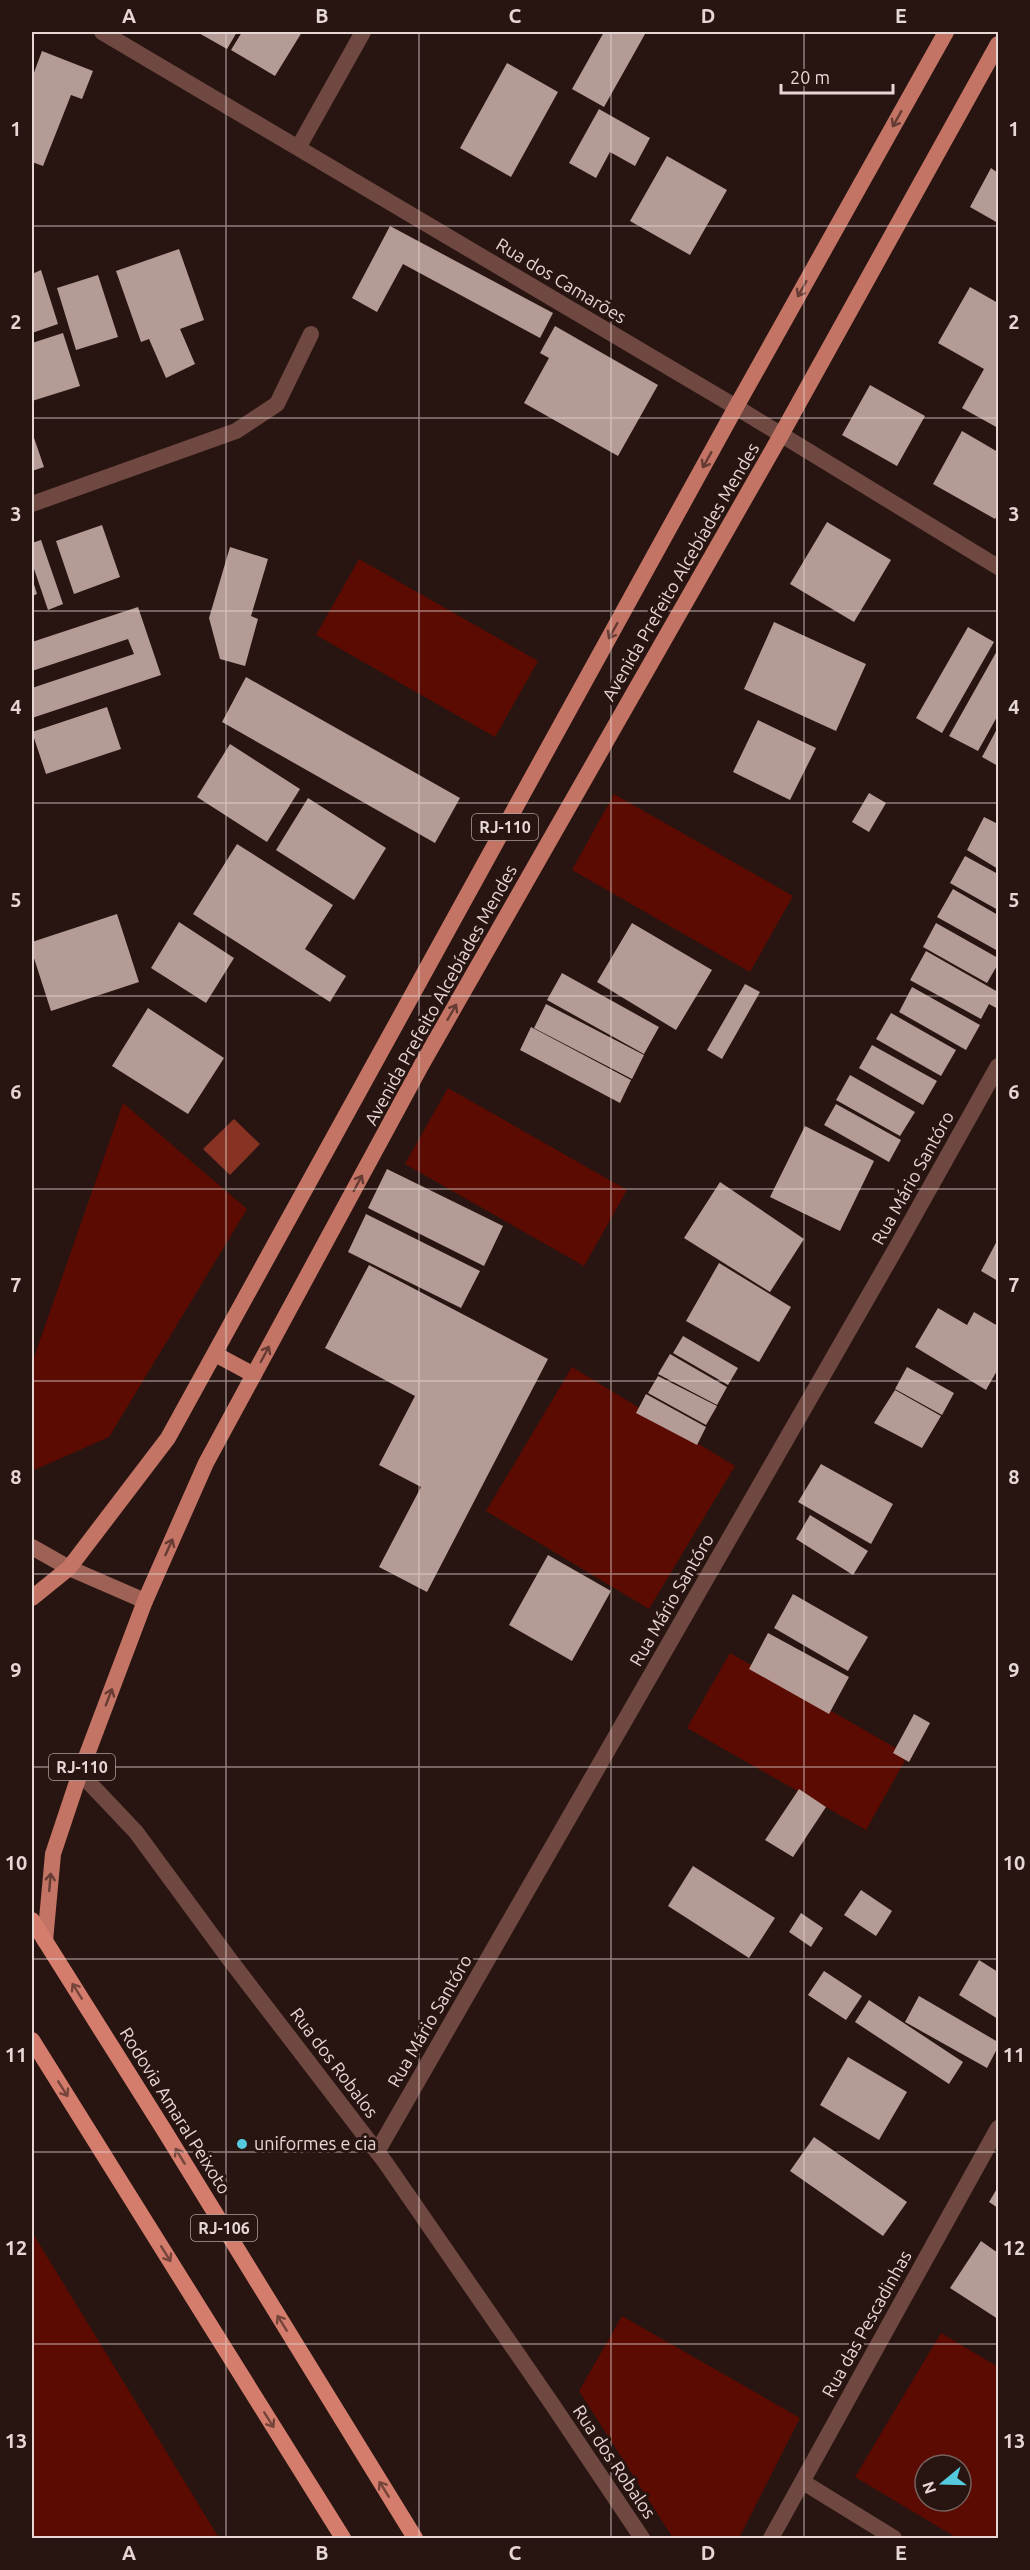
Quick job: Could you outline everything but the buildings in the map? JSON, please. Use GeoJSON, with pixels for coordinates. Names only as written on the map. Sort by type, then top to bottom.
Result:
{"type":"FeatureCollection","features":[{"type":"Feature","properties":{"kind":"highway","name":"Rodovia Amaral Peixoto"},"geometry":{"type":"LineString","coordinates":[[32,1920],[415,2538]]}},
{"type":"Feature","properties":{"kind":"highway"},"geometry":{"type":"LineString","coordinates":[[32,2040],[343,2538]]}},
{"type":"Feature","properties":{"kind":"main road","name":"Avenida Prefeito Alcebíades Mendes"},"geometry":{"type":"LineString","coordinates":[[32,1598],[69,1568],[168,1438],[736,407],[946,32]]}},
{"type":"Feature","properties":{"kind":"main road","name":"Avenida Prefeito Alcebíades Mendes"},"geometry":{"type":"LineString","coordinates":[[45,1941],[53,1854],[80,1773],[145,1601],[206,1463],[422,1064],[781,435],[999,44]]}},
{"type":"Feature","properties":{"kind":"main road"},"geometry":{"type":"LineString","coordinates":[[215,1354],[254,1375]]}},
{"type":"Feature","properties":{"kind":"main road"},"geometry":{"type":"LineString","coordinates":[[32,1547],[69,1568],[145,1601]]}},
{"type":"Feature","properties":{"kind":"street","name":"Rua dos Camarões"},"geometry":{"type":"LineString","coordinates":[[102,32],[736,407],[999,567]]}},
{"type":"Feature","properties":{"kind":"street"},"geometry":{"type":"LineString","coordinates":[[298,148],[363,32]]}},
{"type":"Feature","properties":{"kind":"street"},"geometry":{"type":"LineString","coordinates":[[32,504],[236,431],[277,404],[311,334]]}},
{"type":"Feature","properties":{"kind":"street","name":"Rua Mário Santóro"},"geometry":{"type":"LineString","coordinates":[[377,2152],[884,1271],[999,1066]]}},
{"type":"Feature","properties":{"kind":"street","name":"Rua dos Robalos"},"geometry":{"type":"LineString","coordinates":[[80,1773],[136,1832],[377,2152],[642,2538]]}},
{"type":"Feature","properties":{"kind":"street","name":"Rua das Pescadinhas"},"geometry":{"type":"LineString","coordinates":[[771,2538],[999,2128]]}},
{"type":"Feature","properties":{"kind":"street"},"geometry":{"type":"LineString","coordinates":[[802,2482],[894,2538]]}},
{"type":"Feature","properties":{"kind":"shaded area"},"geometry":{"type":"Polygon","coordinates":[[[359,559],[538,661],[495,737],[316,635],[359,559]]]}},
{"type":"Feature","properties":{"kind":"shaded area"},"geometry":{"type":"Polygon","coordinates":[[[614,794],[793,896],[750,972],[572,870],[614,794]]]}},
{"type":"Feature","properties":{"kind":"shaded area"},"geometry":{"type":"Polygon","coordinates":[[[448,1088],[627,1190],[584,1266],[405,1164],[448,1088]]]}},
{"type":"Feature","properties":{"kind":"shaded area"},"geometry":{"type":"Polygon","coordinates":[[[123,1103],[247,1209],[109,1437],[32,1471],[32,1363],[123,1103]]]}},
{"type":"Feature","properties":{"kind":"shaded area"},"geometry":{"type":"Polygon","coordinates":[[[234,1119],[260,1144],[230,1175],[203,1149],[234,1119]]]}},
{"type":"Feature","properties":{"kind":"shaded area"},"geometry":{"type":"Polygon","coordinates":[[[572,1367],[735,1466],[649,1609],[486,1511],[572,1367]]]}},
{"type":"Feature","properties":{"kind":"shaded area"},"geometry":{"type":"Polygon","coordinates":[[[730,1653],[908,1755],[866,1830],[687,1728],[730,1653]]]}},
{"type":"Feature","properties":{"kind":"shaded area"},"geometry":{"type":"Polygon","coordinates":[[[32,2232],[219,2538],[32,2538],[32,2232]]]}},
{"type":"Feature","properties":{"kind":"shaded area"},"geometry":{"type":"Polygon","coordinates":[[[622,2316],[800,2418],[739,2538],[673,2538],[579,2391],[622,2316]]]}},
{"type":"Feature","properties":{"kind":"shaded area"},"geometry":{"type":"Polygon","coordinates":[[[941,2333],[998,2367],[998,2538],[957,2538],[915,2513],[973,2513],[973,2453],[913,2453],[913,2512],[855,2477],[941,2333]]]}},
{"type":"Feature","properties":{"kind":"place","name":"uniformes e cia"},"geometry":{"type":"Point","coordinates":[242,2144]}}]}
